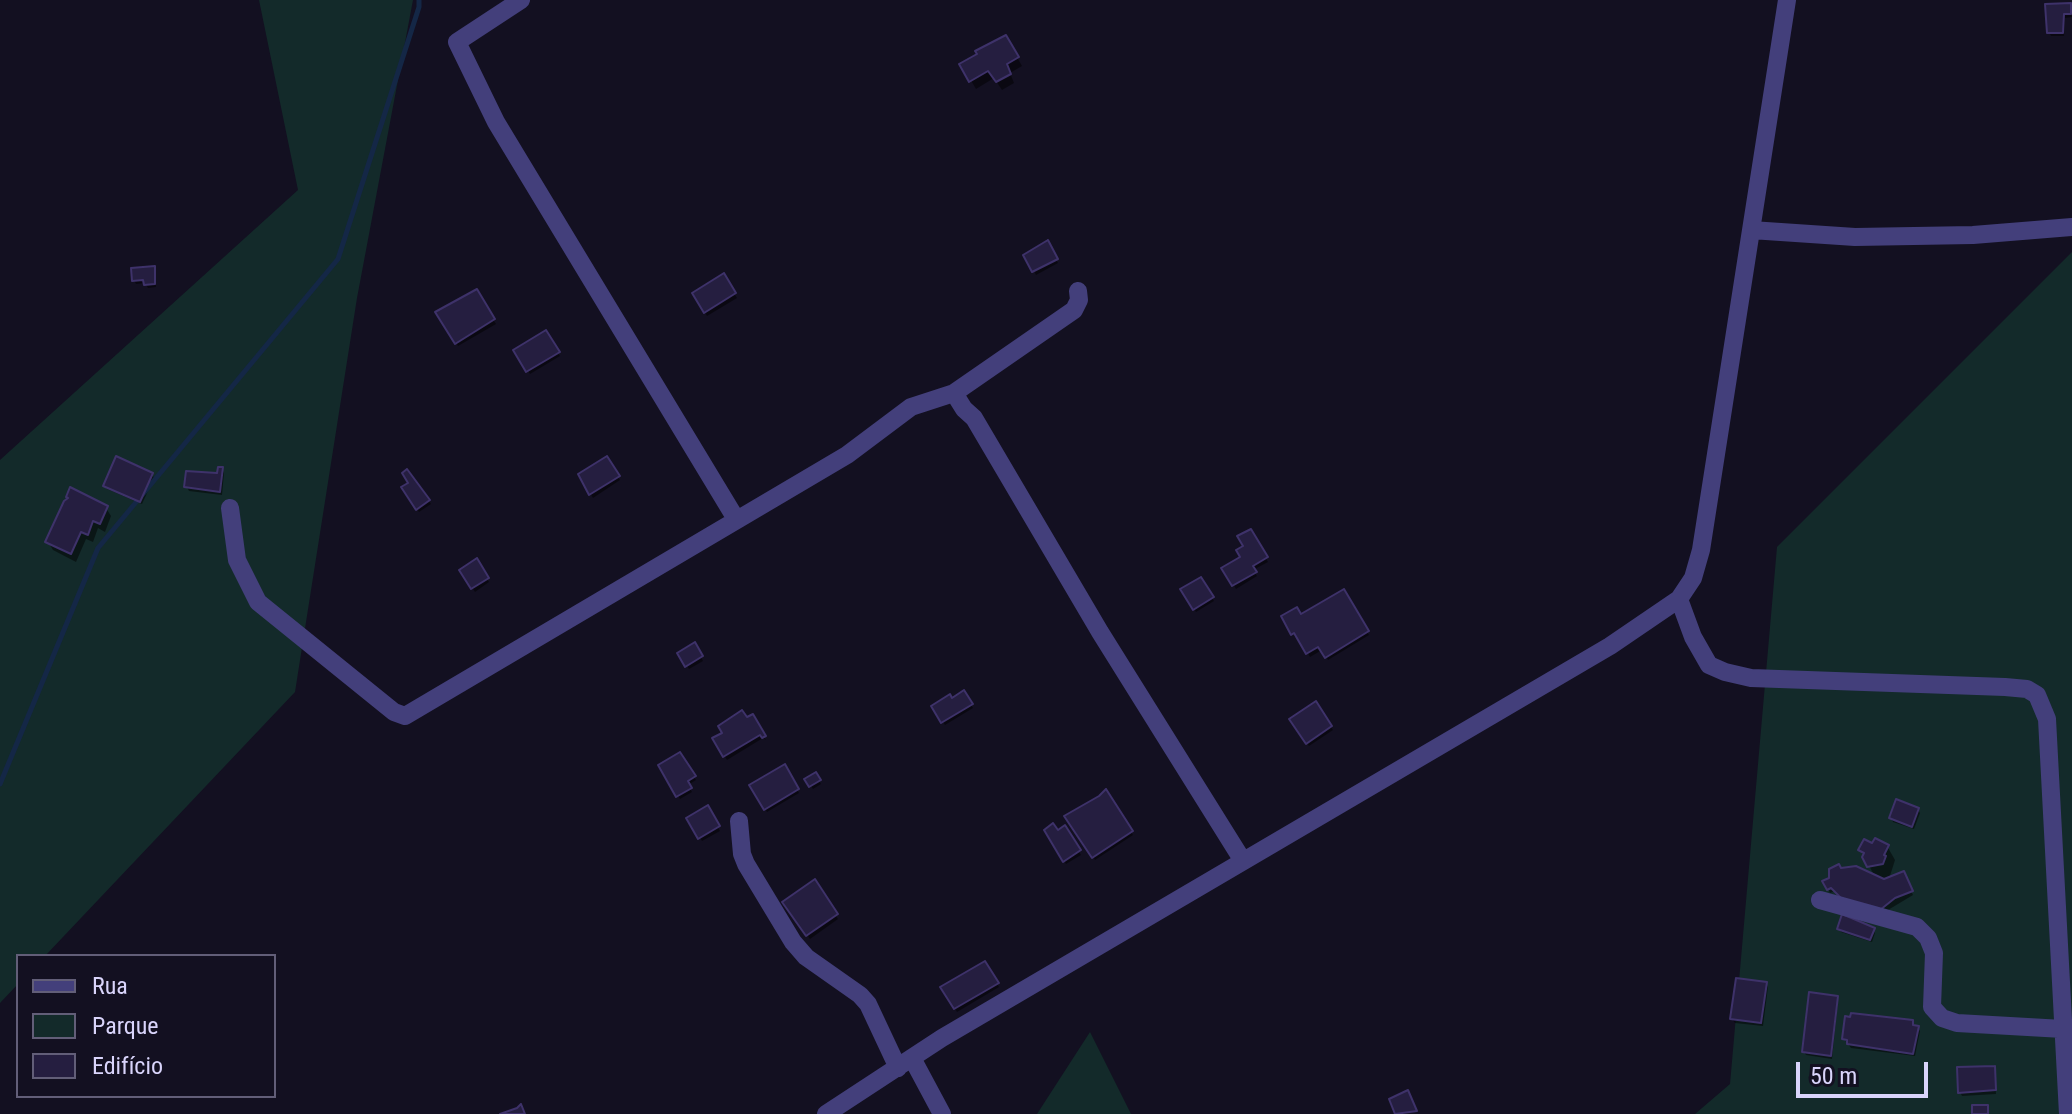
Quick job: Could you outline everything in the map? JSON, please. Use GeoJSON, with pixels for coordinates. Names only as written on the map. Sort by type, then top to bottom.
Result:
{"type":"FeatureCollection","features":[{"type":"Feature","properties":{"kind":"street"},"geometry":{"type":"LineString","coordinates":[[521,0],[457,42],[496,122],[736,519]]}},
{"type":"Feature","properties":{"kind":"street"},"geometry":{"type":"LineString","coordinates":[[826,1114],[905,1063],[1243,861],[1610,646],[1679,599],[1693,578],[1701,550],[1787,0]]}},
{"type":"Feature","properties":{"kind":"street"},"geometry":{"type":"LineString","coordinates":[[1751,230],[1855,237],[1973,235],[2072,227]]}},
{"type":"Feature","properties":{"kind":"street"},"geometry":{"type":"LineString","coordinates":[[230,508],[237,560],[258,602],[394,712],[405,716],[865,443],[911,407],[954,393],[1074,310],[1079,300],[1078,291]]}},
{"type":"Feature","properties":{"kind":"street"},"geometry":{"type":"LineString","coordinates":[[954,393],[974,418],[1100,632],[1243,861]]}},
{"type":"Feature","properties":{"kind":"street"},"geometry":{"type":"LineString","coordinates":[[1679,599],[1693,637],[1709,665],[1725,672],[1751,678],[2005,687],[2027,689],[2037,695],[2047,719],[2068,1114]]}},
{"type":"Feature","properties":{"kind":"street"},"geometry":{"type":"LineString","coordinates":[[739,821],[746,864],[793,942],[806,957],[868,1004],[942,1114]]}},
{"type":"Feature","properties":{"kind":"street"},"geometry":{"type":"LineString","coordinates":[[1820,900],[1917,927],[1928,938],[1934,953],[1932,1007],[1942,1018],[1957,1023],[2063,1029]]}},
{"type":"Feature","properties":{"kind":"green space"},"geometry":{"type":"Polygon","coordinates":[[[259,0],[413,0],[357,298],[295,692],[47,954],[16,954],[16,986],[0,1003],[0,460],[298,190],[259,0]]]}},
{"type":"Feature","properties":{"kind":"green space"},"geometry":{"type":"Polygon","coordinates":[[[2072,252],[2072,1114],[1695,1114],[1730,1084],[1777,547],[2072,252]]]}},
{"type":"Feature","properties":{"kind":"green space"},"geometry":{"type":"Polygon","coordinates":[[[1090,1032],[1131,1114],[1037,1114],[1090,1032]]]}},
{"type":"Feature","properties":{"kind":"building"},"geometry":{"type":"Polygon","coordinates":[[[2071,3],[2071,14],[2064,14],[2063,33],[2047,33],[2045,4],[2071,3]]]}},
{"type":"Feature","properties":{"kind":"building"},"geometry":{"type":"Polygon","coordinates":[[[1006,35],[1019,57],[1007,64],[1011,74],[996,82],[988,71],[969,82],[959,64],[977,54],[975,51],[1006,35]]]}},
{"type":"Feature","properties":{"kind":"building"},"geometry":{"type":"Polygon","coordinates":[[[1048,240],[1058,259],[1032,272],[1023,255],[1048,240]]]}},
{"type":"Feature","properties":{"kind":"building"},"geometry":{"type":"Polygon","coordinates":[[[155,266],[155,284],[144,285],[143,280],[132,281],[131,268],[155,266]]]}},
{"type":"Feature","properties":{"kind":"building"},"geometry":{"type":"Polygon","coordinates":[[[724,273],[736,293],[704,313],[692,293],[724,273]]]}},
{"type":"Feature","properties":{"kind":"building"},"geometry":{"type":"Polygon","coordinates":[[[477,289],[495,319],[455,344],[435,312],[477,289]]]}},
{"type":"Feature","properties":{"kind":"building"},"geometry":{"type":"Polygon","coordinates":[[[546,330],[560,352],[526,372],[513,350],[546,330]]]}},
{"type":"Feature","properties":{"kind":"building"},"geometry":{"type":"Polygon","coordinates":[[[116,456],[153,473],[140,502],[103,486],[116,456]]]}},
{"type":"Feature","properties":{"kind":"building"},"geometry":{"type":"Polygon","coordinates":[[[607,456],[620,476],[589,495],[578,474],[607,456]]]}},
{"type":"Feature","properties":{"kind":"building"},"geometry":{"type":"Polygon","coordinates":[[[218,467],[223,467],[220,492],[184,487],[186,471],[217,473],[218,467]]]}},
{"type":"Feature","properties":{"kind":"building"},"geometry":{"type":"Polygon","coordinates":[[[407,469],[430,500],[416,510],[401,487],[408,483],[402,473],[407,469]]]}},
{"type":"Feature","properties":{"kind":"building"},"geometry":{"type":"Polygon","coordinates":[[[70,487],[108,506],[100,524],[93,521],[88,535],[81,532],[71,554],[45,542],[68,498],[70,487]]]}},
{"type":"Feature","properties":{"kind":"building"},"geometry":{"type":"Polygon","coordinates":[[[1251,529],[1268,557],[1253,566],[1257,572],[1232,586],[1221,568],[1240,557],[1236,550],[1243,546],[1237,536],[1251,529]]]}},
{"type":"Feature","properties":{"kind":"building"},"geometry":{"type":"Polygon","coordinates":[[[477,558],[489,578],[471,589],[459,570],[477,558]]]}},
{"type":"Feature","properties":{"kind":"building"},"geometry":{"type":"Polygon","coordinates":[[[1201,577],[1214,597],[1193,610],[1180,589],[1201,577]]]}},
{"type":"Feature","properties":{"kind":"building"},"geometry":{"type":"Polygon","coordinates":[[[1344,589],[1369,631],[1325,658],[1318,647],[1306,654],[1281,616],[1297,607],[1301,614],[1344,589]]]}},
{"type":"Feature","properties":{"kind":"building"},"geometry":{"type":"Polygon","coordinates":[[[695,642],[703,656],[685,667],[677,653],[695,642]]]}},
{"type":"Feature","properties":{"kind":"building"},"geometry":{"type":"Polygon","coordinates":[[[964,690],[973,704],[941,723],[931,706],[950,694],[952,698],[964,690]]]}},
{"type":"Feature","properties":{"kind":"building"},"geometry":{"type":"Polygon","coordinates":[[[1316,701],[1332,726],[1306,744],[1289,719],[1316,701]]]}},
{"type":"Feature","properties":{"kind":"building"},"geometry":{"type":"Polygon","coordinates":[[[742,710],[747,717],[753,714],[766,736],[762,738],[760,735],[723,757],[712,738],[722,733],[718,726],[742,710]]]}},
{"type":"Feature","properties":{"kind":"building"},"geometry":{"type":"Polygon","coordinates":[[[680,752],[696,776],[688,781],[692,788],[676,797],[658,765],[680,752]]]}},
{"type":"Feature","properties":{"kind":"building"},"geometry":{"type":"Polygon","coordinates":[[[785,764],[799,789],[764,810],[749,785],[785,764]]]}},
{"type":"Feature","properties":{"kind":"building"},"geometry":{"type":"Polygon","coordinates":[[[816,772],[821,780],[809,787],[804,779],[816,772]]]}},
{"type":"Feature","properties":{"kind":"building"},"geometry":{"type":"Polygon","coordinates":[[[1106,789],[1133,831],[1092,858],[1064,816],[1106,789]]]}},
{"type":"Feature","properties":{"kind":"building"},"geometry":{"type":"Polygon","coordinates":[[[1896,799],[1919,808],[1912,827],[1889,818],[1896,799]]]}},
{"type":"Feature","properties":{"kind":"building"},"geometry":{"type":"Polygon","coordinates":[[[708,805],[720,826],[698,839],[686,818],[708,805]]]}},
{"type":"Feature","properties":{"kind":"building"},"geometry":{"type":"Polygon","coordinates":[[[1053,823],[1058,830],[1065,825],[1081,850],[1063,862],[1044,830],[1053,823]]]}},
{"type":"Feature","properties":{"kind":"building"},"geometry":{"type":"Polygon","coordinates":[[[1875,838],[1889,845],[1886,856],[1883,864],[1867,867],[1862,857],[1864,853],[1858,850],[1864,839],[1872,843],[1875,838]]]}},
{"type":"Feature","properties":{"kind":"building"},"geometry":{"type":"Polygon","coordinates":[[[1839,864],[1841,868],[1856,866],[1884,879],[1904,871],[1913,891],[1895,898],[1880,910],[1841,898],[1831,888],[1827,890],[1822,881],[1829,878],[1829,869],[1839,864]]]}},
{"type":"Feature","properties":{"kind":"building"},"geometry":{"type":"Polygon","coordinates":[[[815,879],[838,914],[806,936],[782,902],[815,879]]]}},
{"type":"Feature","properties":{"kind":"building"},"geometry":{"type":"Polygon","coordinates":[[[1842,914],[1875,928],[1870,940],[1837,929],[1842,914]]]}},
{"type":"Feature","properties":{"kind":"building"},"geometry":{"type":"Polygon","coordinates":[[[985,961],[999,983],[954,1009],[940,987],[985,961]]]}},
{"type":"Feature","properties":{"kind":"building"},"geometry":{"type":"Polygon","coordinates":[[[1736,978],[1767,982],[1761,1023],[1730,1019],[1736,978]]]}},
{"type":"Feature","properties":{"kind":"building"},"geometry":{"type":"Polygon","coordinates":[[[1809,992],[1838,996],[1831,1056],[1802,1052],[1809,992]]]}},
{"type":"Feature","properties":{"kind":"building"},"geometry":{"type":"Polygon","coordinates":[[[1851,1013],[1913,1020],[1913,1025],[1919,1026],[1913,1054],[1847,1044],[1847,1040],[1842,1039],[1845,1016],[1850,1017],[1851,1013]]]}},
{"type":"Feature","properties":{"kind":"building"},"geometry":{"type":"Polygon","coordinates":[[[1995,1066],[1996,1090],[1958,1093],[1957,1067],[1995,1066]]]}},
{"type":"Feature","properties":{"kind":"building"},"geometry":{"type":"Polygon","coordinates":[[[1408,1090],[1417,1111],[1395,1114],[1389,1099],[1408,1090]]]}},
{"type":"Feature","properties":{"kind":"building"},"geometry":{"type":"Polygon","coordinates":[[[521,1104],[525,1114],[500,1114],[517,1108],[521,1104]]]}},
{"type":"Feature","properties":{"kind":"building"},"geometry":{"type":"Polygon","coordinates":[[[1972,1105],[1988,1105],[1988,1114],[1972,1114],[1972,1105]]]}},
{"type":"Feature","properties":{"kind":"waterway"},"geometry":{"type":"LineString","coordinates":[[0,784],[98,548],[338,259],[419,0]]}}]}
